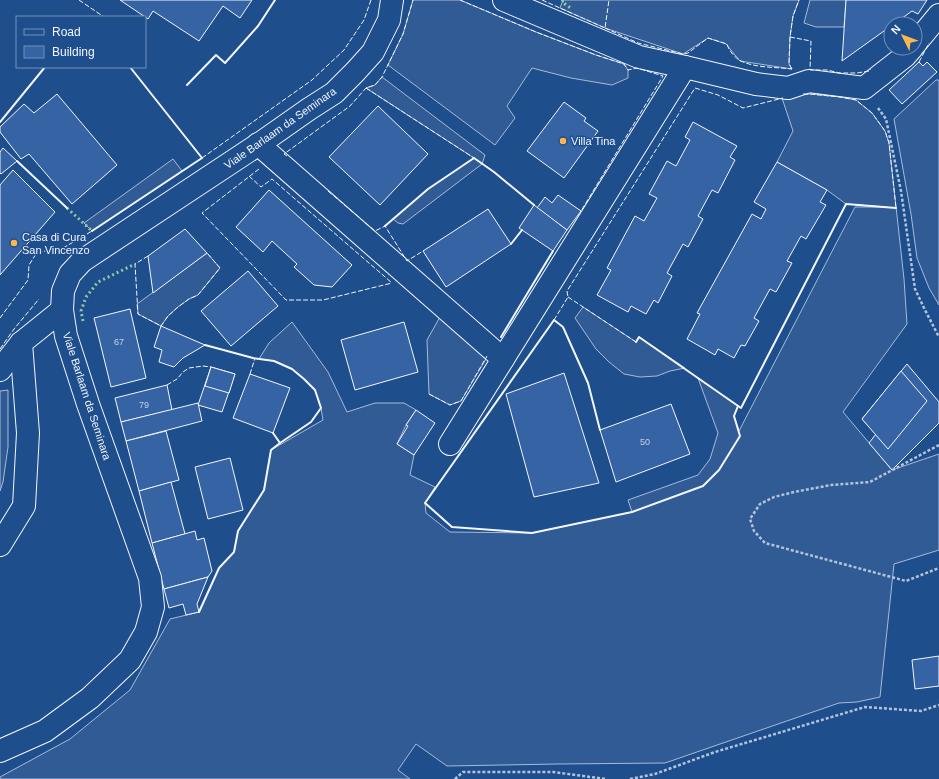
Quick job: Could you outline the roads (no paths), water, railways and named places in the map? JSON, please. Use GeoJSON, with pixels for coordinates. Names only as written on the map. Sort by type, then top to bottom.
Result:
{"type":"FeatureCollection","features":[{"type":"Feature","properties":{"kind":"street","name":"Viale Barlaam da Seminara"},"geometry":{"type":"LineString","coordinates":[[0,751],[45,731],[90,698],[130,660],[146,632],[153,607],[150,578],[66,336],[62,310],[63,291],[70,274],[82,261],[334,93],[373,52],[389,20],[392,0]]}},
{"type":"Feature","properties":{"kind":"street"},"geometry":{"type":"LineString","coordinates":[[504,0],[638,57],[756,84],[788,88],[809,81],[864,88],[905,56]]}},
{"type":"Feature","properties":{"kind":"street"},"geometry":{"type":"LineString","coordinates":[[923,34],[939,15]]}},
{"type":"Feature","properties":{"kind":"street"},"geometry":{"type":"LineString","coordinates":[[450,444],[685,67]]}},
{"type":"Feature","properties":{"kind":"street"},"geometry":{"type":"LineString","coordinates":[[258,144],[503,359]]}},
{"type":"Feature","properties":{"kind":"street"},"geometry":{"type":"LineString","coordinates":[[0,370],[20,343],[62,310]]}},
{"type":"Feature","properties":{"kind":"street"},"geometry":{"type":"LineString","coordinates":[[0,545],[24,506],[28,433],[20,343]]}},
{"type":"Feature","properties":{"kind":"place","name":"Villa Tina"},"geometry":{"type":"Point","coordinates":[563,141]}},
{"type":"Feature","properties":{"kind":"place","name":"Casa di Cura San Vincenzo"},"geometry":{"type":"Point","coordinates":[14,243]}}]}
